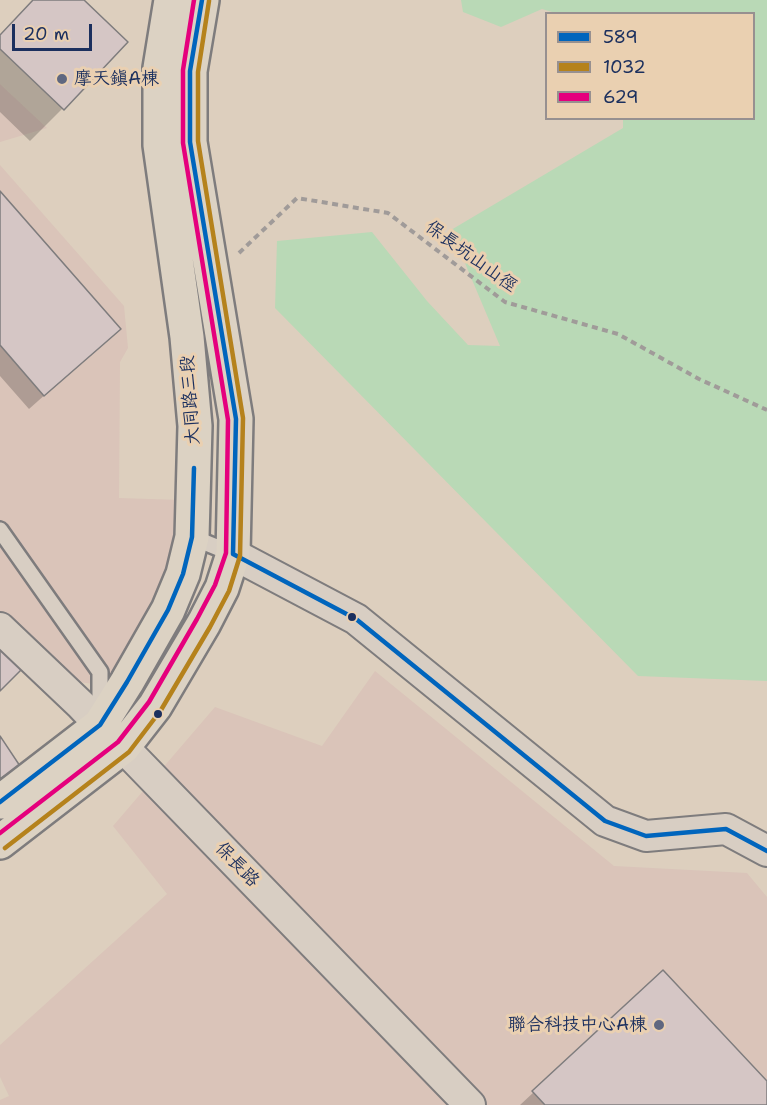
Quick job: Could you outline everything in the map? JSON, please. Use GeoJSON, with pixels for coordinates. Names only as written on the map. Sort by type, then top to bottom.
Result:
{"type":"FeatureCollection","features":[{"type":"Feature","properties":{"kind":"main road","name":"大同路三段"},"geometry":{"type":"LineString","coordinates":[[0,842],[111,736],[127,682],[168,610],[183,574],[192,537],[195,426],[187,337],[160,144],[160,68],[171,0]]}},
{"type":"Feature","properties":{"kind":"main road","name":"大同路三段"},"geometry":{"type":"LineString","coordinates":[[0,802],[111,736],[154,706],[204,623],[222,588],[233,554],[237,419],[190,142],[190,71],[202,0]]}},
{"type":"Feature","properties":{"kind":"street"},"geometry":{"type":"LineString","coordinates":[[233,554],[356,619],[605,821],[646,836],[726,829],[767,851]]}},
{"type":"Feature","properties":{"kind":"street","name":"保長路"},"geometry":{"type":"LineString","coordinates":[[0,628],[81,705],[470,1105]]}},
{"type":"Feature","properties":{"kind":"lane"},"geometry":{"type":"LineString","coordinates":[[0,530],[100,672],[111,736]]}},
{"type":"Feature","properties":{"kind":"lane"},"geometry":{"type":"LineString","coordinates":[[192,537],[233,554]]}},
{"type":"Feature","properties":{"kind":"path","name":"保長坑山山徑"},"geometry":{"type":"LineString","coordinates":[[213,278],[297,198],[388,213],[505,302],[618,334],[699,379],[767,410]]}},
{"type":"Feature","properties":{"kind":"shaded area"},"geometry":{"type":"Polygon","coordinates":[[[0,84],[47,128],[0,142],[0,84]]]}},
{"type":"Feature","properties":{"kind":"shaded area"},"geometry":{"type":"Polygon","coordinates":[[[0,165],[124,306],[128,348],[120,362],[119,498],[182,500],[171,571],[132,645],[103,685],[70,681],[0,614],[0,165]]]}},
{"type":"Feature","properties":{"kind":"shaded area"},"geometry":{"type":"Polygon","coordinates":[[[375,671],[614,866],[747,873],[767,897],[767,1105],[0,1105],[0,1100],[9,1096],[0,1077],[0,1045],[167,894],[113,826],[215,707],[322,746],[375,671]]]}},
{"type":"Feature","properties":{"kind":"green space"},"geometry":{"type":"Polygon","coordinates":[[[461,0],[767,0],[767,681],[638,676],[275,308],[277,241],[372,232],[427,301],[468,345],[500,346],[451,230],[623,128],[623,120],[755,120],[755,12],[552,12],[542,9],[501,27],[463,12],[461,0]]]}},
{"type":"Feature","properties":{"kind":"building","name":"摩天鎮A棟"},"geometry":{"type":"Polygon","coordinates":[[[33,0],[84,0],[128,42],[64,110],[0,49],[0,35],[33,0]]]}},
{"type":"Feature","properties":{"kind":"building"},"geometry":{"type":"Polygon","coordinates":[[[0,191],[121,329],[44,396],[0,345],[0,191]]]}},
{"type":"Feature","properties":{"kind":"building"},"geometry":{"type":"Polygon","coordinates":[[[0,644],[23,668],[0,691],[0,644]]]}},
{"type":"Feature","properties":{"kind":"building"},"geometry":{"type":"Polygon","coordinates":[[[0,736],[20,766],[0,779],[0,736]]]}},
{"type":"Feature","properties":{"kind":"building","name":"聯合科技中心A棟"},"geometry":{"type":"Polygon","coordinates":[[[663,970],[767,1081],[767,1105],[545,1105],[532,1091],[663,970]]]}},
{"type":"Feature","properties":{"kind":"transit line","name":"629"},"geometry":{"type":"LineString","coordinates":[[0,833],[118,742],[149,702],[197,619],[215,585],[226,553],[228,420],[183,143],[183,70],[194,0]]}},
{"type":"Feature","properties":{"kind":"transit line","name":"589"},"geometry":{"type":"LineString","coordinates":[[202,0],[190,71],[190,142],[236,419],[233,554],[356,619],[605,821],[646,836],[726,829],[767,851]]}},
{"type":"Feature","properties":{"kind":"transit line","name":"1032"},"geometry":{"type":"LineString","coordinates":[[5,848],[129,752],[161,710],[210,627],[229,591],[240,556],[243,418],[198,141],[198,72],[209,1]]}},
{"type":"Feature","properties":{"kind":"transit line","name":"589"},"geometry":{"type":"LineString","coordinates":[[0,802],[100,725],[127,682],[168,610],[183,574],[192,537],[194,468]]}},
{"type":"Feature","properties":{"kind":"place","name":"摩天鎮A棟"},"geometry":{"type":"Point","coordinates":[62,79]}},
{"type":"Feature","properties":{"kind":"place","name":"聯合科技中心A棟"},"geometry":{"type":"Point","coordinates":[659,1025]}}]}
